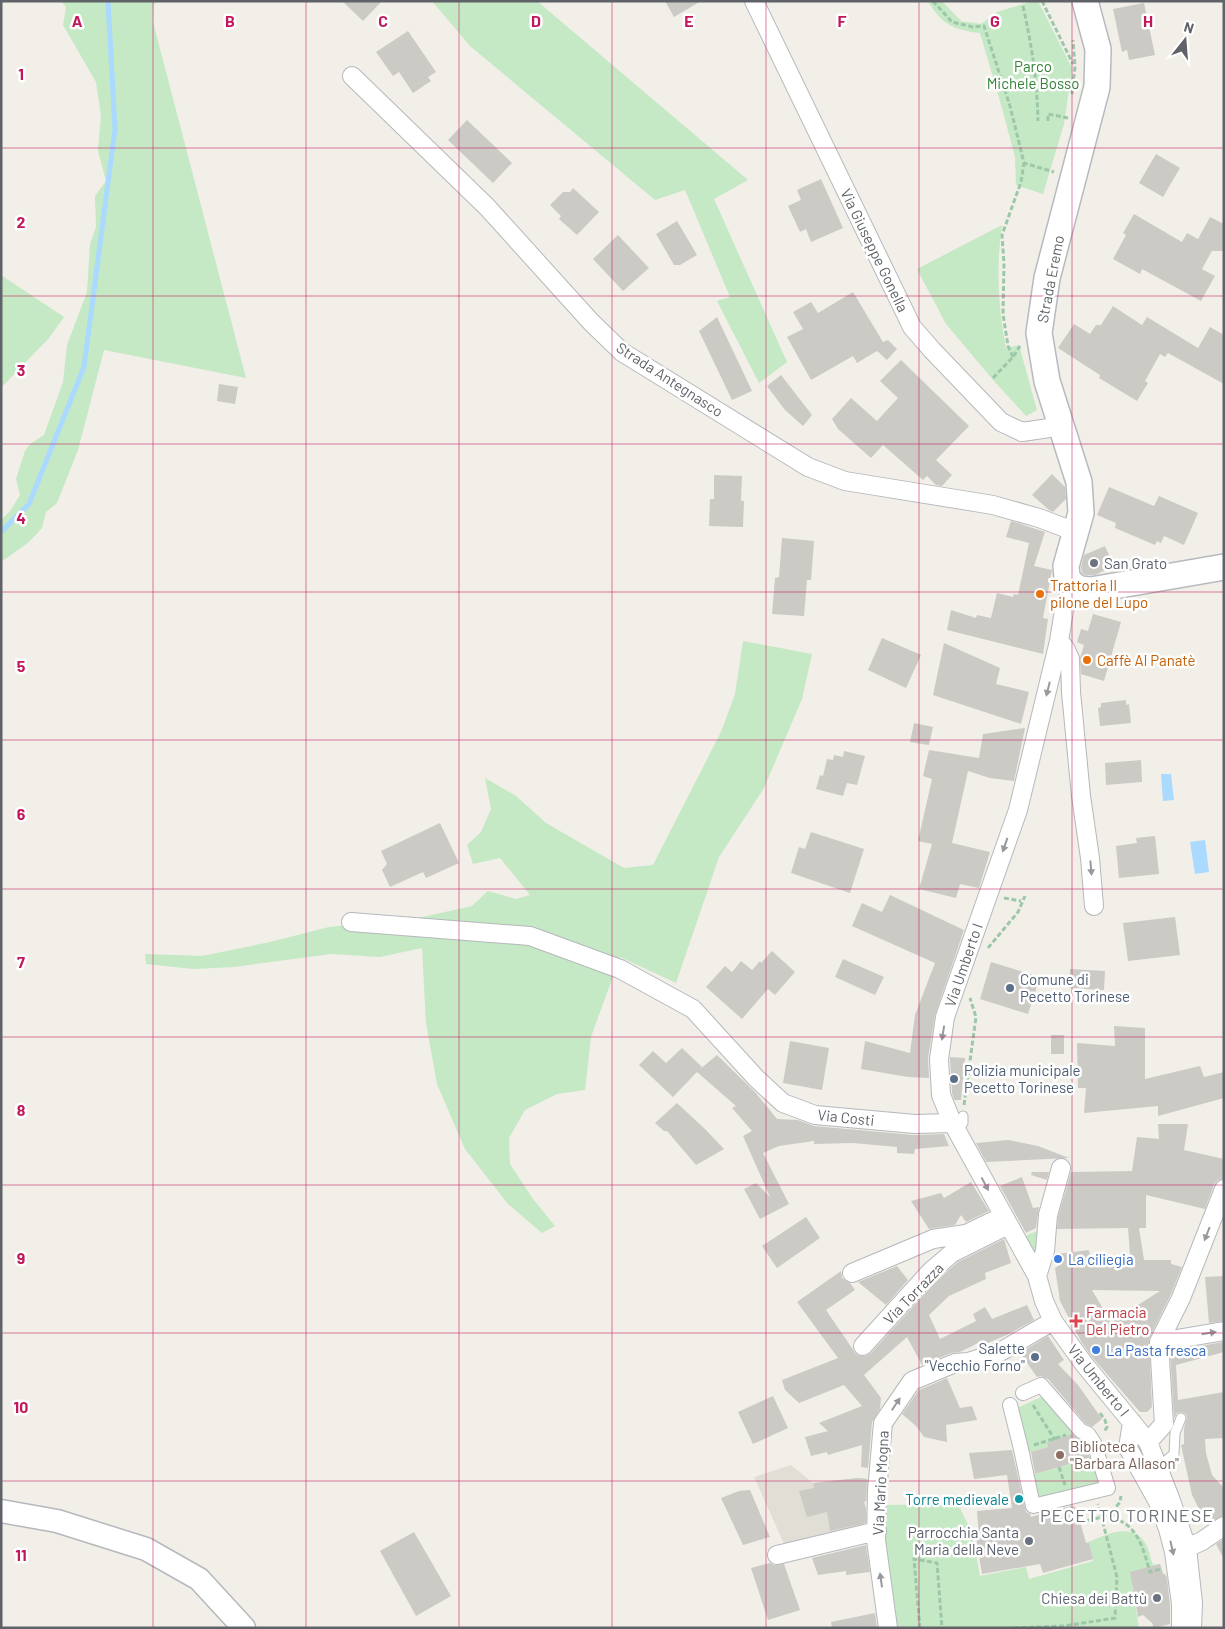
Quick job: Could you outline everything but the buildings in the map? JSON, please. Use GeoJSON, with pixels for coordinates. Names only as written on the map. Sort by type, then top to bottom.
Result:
{"type":"FeatureCollection","features":[{"type":"Feature","properties":{"kind":"main road","name":"Strada Eremo"},"geometry":{"type":"LineString","coordinates":[[1072,584],[1067,577],[1066,566],[1081,513],[1079,482],[1047,381],[1039,333],[1047,278],[1097,87],[1098,49],[1085,1]]}},
{"type":"Feature","properties":{"kind":"main road"},"geometry":{"type":"LineString","coordinates":[[1072,584],[1080,589],[1091,590],[1224,567]]}},
{"type":"Feature","properties":{"kind":"street","name":"Via Giuseppe Gonella"},"geometry":{"type":"LineString","coordinates":[[754,1],[912,327],[1000,422],[1022,432],[1049,428],[1059,423]]}},
{"type":"Feature","properties":{"kind":"street","name":"Strada Antegnasco"},"geometry":{"type":"LineString","coordinates":[[352,76],[487,207],[591,322],[622,352],[808,467],[845,481],[993,505],[1039,518],[1076,532]]}},
{"type":"Feature","properties":{"kind":"street","name":"Via Umberto I"},"geometry":{"type":"LineString","coordinates":[[1072,584],[1064,610],[1059,641],[1018,810],[945,1017],[939,1059],[940,1095],[957,1123],[1006,1221],[1037,1276],[1044,1301],[1053,1321],[1084,1364],[1148,1442],[1150,1470],[1187,1548],[1193,1603],[1192,1628]]}},
{"type":"Feature","properties":{"kind":"street"},"geometry":{"type":"LineString","coordinates":[[1059,641],[1066,648],[1070,659],[1071,692],[1094,906]]}},
{"type":"Feature","properties":{"kind":"street","name":"Via Costi"},"geometry":{"type":"LineString","coordinates":[[351,922],[530,936],[620,969],[693,1008],[756,1078],[783,1103],[815,1115],[915,1124],[957,1123]]}},
{"type":"Feature","properties":{"kind":"street"},"geometry":{"type":"LineString","coordinates":[[1037,1276],[1045,1251],[1048,1215],[1061,1168]]}},
{"type":"Feature","properties":{"kind":"street"},"geometry":{"type":"LineString","coordinates":[[1148,1442],[1164,1424],[1159,1342],[1181,1298],[1224,1189]]}},
{"type":"Feature","properties":{"kind":"street","name":"Via Torrazza"},"geometry":{"type":"LineString","coordinates":[[852,1273],[933,1239],[966,1234],[997,1219],[1006,1221],[1002,1228],[952,1253],[931,1271],[863,1346]]}},
{"type":"Feature","properties":{"kind":"street","name":"Via Mario Mogna"},"geometry":{"type":"LineString","coordinates":[[888,1628],[876,1540],[877,1492],[883,1423],[912,1381],[955,1363],[968,1362],[1000,1352],[1053,1321]]}},
{"type":"Feature","properties":{"kind":"street"},"geometry":{"type":"LineString","coordinates":[[1159,1342],[1224,1331]]}},
{"type":"Feature","properties":{"kind":"street"},"geometry":{"type":"LineString","coordinates":[[1010,1405],[1033,1506],[1108,1488],[1094,1443],[1088,1434],[1081,1431],[1040,1385],[1023,1393]]}},
{"type":"Feature","properties":{"kind":"street"},"geometry":{"type":"LineString","coordinates":[[1132,1422],[1128,1448],[1150,1470],[1174,1552],[1181,1604],[1181,1628]]}},
{"type":"Feature","properties":{"kind":"street"},"geometry":{"type":"LineString","coordinates":[[1,1511],[57,1521],[146,1549],[199,1579],[244,1628]]}},
{"type":"Feature","properties":{"kind":"street"},"geometry":{"type":"LineString","coordinates":[[1187,1548],[1202,1541],[1224,1526]]}},
{"type":"Feature","properties":{"kind":"street"},"geometry":{"type":"LineString","coordinates":[[777,1555],[877,1531]]}},
{"type":"Feature","properties":{"kind":"lane"},"geometry":{"type":"LineString","coordinates":[[1150,1470],[1174,1454],[1175,1432],[1181,1418]]}},
{"type":"Feature","properties":{"kind":"path"},"geometry":{"type":"LineString","coordinates":[[933,1],[952,22],[973,28],[984,26],[1010,106],[1024,163],[1021,182],[1002,235],[1004,264],[1003,314],[1008,346],[1012,357]]}},
{"type":"Feature","properties":{"kind":"path"},"geometry":{"type":"LineString","coordinates":[[1042,1],[1075,67]]}},
{"type":"Feature","properties":{"kind":"path"},"geometry":{"type":"LineString","coordinates":[[1023,6],[1032,45],[1037,84],[1038,121]]}},
{"type":"Feature","properties":{"kind":"path"},"geometry":{"type":"LineString","coordinates":[[1048,121],[1048,114],[1069,118]]}},
{"type":"Feature","properties":{"kind":"path"},"geometry":{"type":"LineString","coordinates":[[1024,163],[1054,172]]}},
{"type":"Feature","properties":{"kind":"path"},"geometry":{"type":"LineString","coordinates":[[993,378],[1023,342]]}},
{"type":"Feature","properties":{"kind":"path"},"geometry":{"type":"LineString","coordinates":[[983,954],[1018,912],[1025,896]]}},
{"type":"Feature","properties":{"kind":"path"},"geometry":{"type":"LineString","coordinates":[[1003,898],[1022,901]]}},
{"type":"Feature","properties":{"kind":"path"},"geometry":{"type":"LineString","coordinates":[[957,1123],[976,1017],[970,998],[973,990]]}},
{"type":"Feature","properties":{"kind":"path"},"geometry":{"type":"LineString","coordinates":[[1023,1393],[1030,1400],[1055,1440]]}},
{"type":"Feature","properties":{"kind":"path"},"geometry":{"type":"LineString","coordinates":[[1021,1449],[1081,1431]]}},
{"type":"Feature","properties":{"kind":"path"},"geometry":{"type":"LineString","coordinates":[[1059,1467],[1067,1493]]}},
{"type":"Feature","properties":{"kind":"path"},"geometry":{"type":"LineString","coordinates":[[1150,1470],[1121,1481],[1120,1502],[1115,1508],[1118,1520],[1134,1532],[1143,1549],[1150,1572],[1162,1569]]}},
{"type":"Feature","properties":{"kind":"path"},"geometry":{"type":"LineString","coordinates":[[1014,1628],[1064,1626],[1115,1618],[1117,1577],[1095,1492]]}},
{"type":"Feature","properties":{"kind":"path"},"geometry":{"type":"LineString","coordinates":[[1080,1522],[1116,1514]]}},
{"type":"Feature","properties":{"kind":"path"},"geometry":{"type":"LineString","coordinates":[[920,1628],[914,1560],[937,1563],[942,1628]]}},
{"type":"Feature","properties":{"kind":"shaded area"},"geometry":{"type":"Polygon","coordinates":[[[791,1465],[813,1483],[858,1478],[871,1480],[876,1499],[864,1502],[869,1523],[865,1531],[786,1548],[754,1477],[791,1465]]]}},
{"type":"Feature","properties":{"kind":"green space"},"geometry":{"type":"Polygon","coordinates":[[[61,1],[157,1],[154,4],[153,22],[246,378],[104,350],[78,450],[57,503],[46,512],[42,528],[29,542],[1,562],[1,520],[10,511],[20,495],[16,479],[25,451],[30,444],[44,435],[63,382],[67,345],[87,292],[90,244],[96,227],[95,196],[106,181],[98,151],[101,116],[96,82],[63,25],[66,7],[61,1]]]}},
{"type":"Feature","properties":{"kind":"green space"},"geometry":{"type":"Polygon","coordinates":[[[432,1],[537,1],[748,180],[714,199],[787,362],[759,383],[717,301],[730,297],[685,190],[655,200],[470,46],[432,1]]]}},
{"type":"Feature","properties":{"kind":"green space","name":"Parco Michele Bosso"},"geometry":{"type":"Polygon","coordinates":[[[928,1],[942,1],[961,21],[981,24],[997,12],[1038,1],[1072,68],[1064,124],[1043,194],[1016,185],[1015,157],[980,33],[950,25],[938,16],[928,1]]]}},
{"type":"Feature","properties":{"kind":"green space"},"geometry":{"type":"Polygon","coordinates":[[[1002,225],[999,271],[1001,318],[1006,348],[1019,345],[1037,410],[1026,416],[946,324],[917,269],[1002,225]]]}},
{"type":"Feature","properties":{"kind":"green space"},"geometry":{"type":"Polygon","coordinates":[[[1,275],[64,317],[49,338],[1,388],[1,275]]]}},
{"type":"Feature","properties":{"kind":"green space"},"geometry":{"type":"Polygon","coordinates":[[[743,641],[812,654],[802,699],[764,788],[719,857],[676,983],[620,957],[591,1037],[585,1090],[557,1094],[525,1110],[509,1138],[510,1164],[533,1199],[555,1226],[542,1233],[508,1204],[465,1149],[437,1084],[426,1023],[422,948],[380,957],[331,954],[234,967],[193,969],[146,964],[145,954],[202,956],[329,927],[418,918],[472,906],[488,891],[516,899],[530,895],[500,858],[473,864],[467,845],[481,832],[491,809],[485,778],[516,796],[546,823],[624,868],[653,865],[721,732],[735,694],[743,641]]]}},
{"type":"Feature","properties":{"kind":"green space"},"geometry":{"type":"Polygon","coordinates":[[[1040,1231],[1040,1252],[1034,1254],[1022,1237],[1040,1231]]]}},
{"type":"Feature","properties":{"kind":"green space"},"geometry":{"type":"Polygon","coordinates":[[[1041,1397],[1078,1430],[1087,1435],[1068,1442],[1047,1443],[1048,1447],[1024,1454],[1015,1409],[1041,1397]]]}},
{"type":"Feature","properties":{"kind":"green space"},"geometry":{"type":"Polygon","coordinates":[[[1091,1458],[1099,1485],[1036,1502],[1029,1476],[1091,1458]]]}},
{"type":"Feature","properties":{"kind":"green space"},"geometry":{"type":"Polygon","coordinates":[[[958,1504],[972,1533],[980,1576],[1026,1567],[1029,1579],[1093,1561],[1089,1542],[1102,1536],[1124,1531],[1138,1535],[1147,1546],[1153,1565],[1160,1564],[1163,1574],[1132,1585],[1139,1628],[894,1628],[882,1523],[882,1505],[958,1504]]]}},
{"type":"Feature","properties":{"kind":"water"},"geometry":{"type":"Polygon","coordinates":[[[1161,774],[1171,774],[1174,800],[1163,801],[1161,774]]]}},
{"type":"Feature","properties":{"kind":"water"},"geometry":{"type":"Polygon","coordinates":[[[1205,840],[1209,872],[1195,874],[1190,842],[1205,840]]]}},
{"type":"Feature","properties":{"kind":"waterway"},"geometry":{"type":"LineString","coordinates":[[1,532],[29,504],[84,367],[115,129],[108,1]]}},
{"type":"Feature","properties":{"kind":"place","name":"San Grato"},"geometry":{"type":"Point","coordinates":[1094,563]}},
{"type":"Feature","properties":{"kind":"place","name":"Trattoria Il pilone del Lupo"},"geometry":{"type":"Point","coordinates":[1040,594]}},
{"type":"Feature","properties":{"kind":"place","name":"Caffè Al Panatè"},"geometry":{"type":"Point","coordinates":[1087,660]}},
{"type":"Feature","properties":{"kind":"place","name":"Comune di Pecetto Torinese"},"geometry":{"type":"Point","coordinates":[1010,988]}},
{"type":"Feature","properties":{"kind":"place","name":"Polizia municipale Pecetto Torinese"},"geometry":{"type":"Point","coordinates":[954,1079]}},
{"type":"Feature","properties":{"kind":"place","name":"La ciliegia"},"geometry":{"type":"Point","coordinates":[1058,1259]}},
{"type":"Feature","properties":{"kind":"place","name":"Farmacia Del Pietro"},"geometry":{"type":"Point","coordinates":[1076,1321]}},
{"type":"Feature","properties":{"kind":"place","name":"La Pasta fresca"},"geometry":{"type":"Point","coordinates":[1096,1350]}},
{"type":"Feature","properties":{"kind":"place","name":"Salette \"Vecchio Forno\""},"geometry":{"type":"Point","coordinates":[1035,1357]}},
{"type":"Feature","properties":{"kind":"place","name":"Biblioteca \"Barbara Allason\""},"geometry":{"type":"Point","coordinates":[1060,1455]}},
{"type":"Feature","properties":{"kind":"place","name":"Torre medievale"},"geometry":{"type":"Point","coordinates":[1019,1499]}},
{"type":"Feature","properties":{"kind":"place","name":"Parrocchia Santa Maria della Neve"},"geometry":{"type":"Point","coordinates":[1029,1541]}},
{"type":"Feature","properties":{"kind":"place","name":"Chiesa dei Battù"},"geometry":{"type":"Point","coordinates":[1157,1598]}},
{"type":"Feature","properties":{"kind":"district","name":"PECETTO TORINESE"},"geometry":{"type":"Point","coordinates":[1127,1515]}}]}
